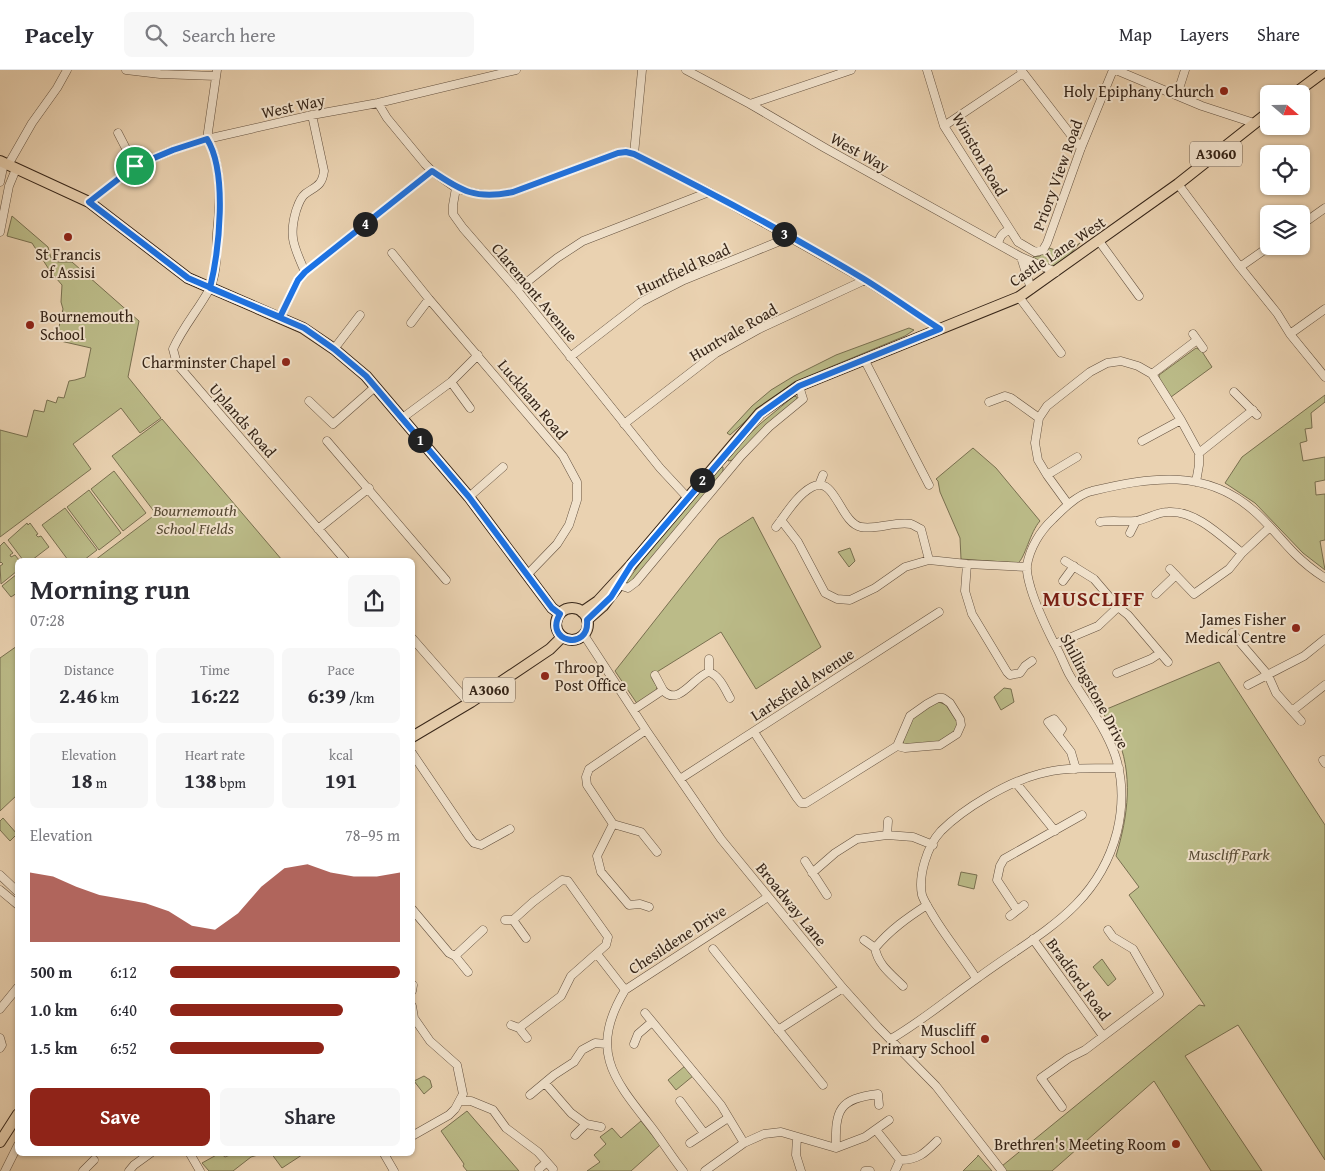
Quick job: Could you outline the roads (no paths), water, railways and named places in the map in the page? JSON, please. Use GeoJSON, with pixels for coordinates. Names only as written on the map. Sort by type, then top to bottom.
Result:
{"type":"FeatureCollection","features":[{"type":"Feature","properties":{"kind":"main road"},"geometry":{"type":"LineString","coordinates":[[1306,85],[1325,71]]}},
{"type":"Feature","properties":{"kind":"main road"},"geometry":{"type":"LineString","coordinates":[[1310,87],[1325,77]]}},
{"type":"Feature","properties":{"kind":"main road","name":"Castle Lane West"},"geometry":{"type":"LineString","coordinates":[[585,616],[760,414],[799,386],[1019,297],[1178,184],[1260,119]]}},
{"type":"Feature","properties":{"kind":"main road"},"geometry":{"type":"LineString","coordinates":[[7,165],[89,202],[188,278],[304,328],[334,349],[366,376],[469,497],[552,608],[560,614]]}},
{"type":"Feature","properties":{"kind":"main road","name":"Castle Lane West"},"geometry":{"type":"LineString","coordinates":[[585,616],[603,606],[631,565]]}},
{"type":"Feature","properties":{"kind":"main road"},"geometry":{"type":"LineString","coordinates":[[573,608],[585,616],[587,631],[580,638],[571,640],[562,637],[556,623],[560,614],[573,608]]}},
{"type":"Feature","properties":{"kind":"main road","name":"A3060"},"geometry":{"type":"LineString","coordinates":[[415,735],[470,703],[550,649],[562,637]]}},
{"type":"Feature","properties":{"kind":"main road"},"geometry":{"type":"LineString","coordinates":[[0,1150],[2,1139],[15,1119]]}},
{"type":"Feature","properties":{"kind":"street"},"geometry":{"type":"LineString","coordinates":[[0,182],[7,165],[32,123],[57,88],[67,70]]}},
{"type":"Feature","properties":{"kind":"street"},"geometry":{"type":"LineString","coordinates":[[126,70],[160,74],[216,73],[207,139],[216,166],[221,199],[216,261],[210,288]]}},
{"type":"Feature","properties":{"kind":"street","name":"West Way"},"geometry":{"type":"LineString","coordinates":[[89,202],[135,166],[173,150],[207,139],[312,115],[378,103],[516,70]]}},
{"type":"Feature","properties":{"kind":"street"},"geometry":{"type":"LineString","coordinates":[[634,154],[642,70]]}},
{"type":"Feature","properties":{"kind":"street","name":"West Way"},"geometry":{"type":"LineString","coordinates":[[686,70],[750,104],[1021,257],[1056,272]]}},
{"type":"Feature","properties":{"kind":"street"},"geometry":{"type":"LineString","coordinates":[[750,104],[851,70]]}},
{"type":"Feature","properties":{"kind":"street","name":"Winston Road"},"geometry":{"type":"LineString","coordinates":[[926,70],[944,126],[1010,230]]}},
{"type":"Feature","properties":{"kind":"street"},"geometry":{"type":"LineString","coordinates":[[1114,70],[1202,106],[1254,123]]}},
{"type":"Feature","properties":{"kind":"street","name":"Priory View Road"},"geometry":{"type":"LineString","coordinates":[[1010,230],[1018,242],[1029,250],[1035,252],[1043,250],[1081,148],[1114,70]]}},
{"type":"Feature","properties":{"kind":"street"},"geometry":{"type":"LineString","coordinates":[[1177,95],[1185,70]]}},
{"type":"Feature","properties":{"kind":"street"},"geometry":{"type":"LineString","coordinates":[[944,126],[1022,72],[1081,148]]}},
{"type":"Feature","properties":{"kind":"street"},"geometry":{"type":"LineString","coordinates":[[378,103],[387,118],[432,171],[456,188],[478,195],[498,196],[618,153],[634,154],[709,192],[790,237],[865,280],[940,329]]}},
{"type":"Feature","properties":{"kind":"street"},"geometry":{"type":"LineString","coordinates":[[305,272],[291,235],[299,203],[303,196],[323,180],[324,172],[312,115]]}},
{"type":"Feature","properties":{"kind":"street"},"geometry":{"type":"LineString","coordinates":[[118,133],[135,166]]}},
{"type":"Feature","properties":{"kind":"street"},"geometry":{"type":"LineString","coordinates":[[0,232],[9,186],[7,165]]}},
{"type":"Feature","properties":{"kind":"street"},"geometry":{"type":"LineString","coordinates":[[280,317],[298,280],[305,272],[432,171]]}},
{"type":"Feature","properties":{"kind":"street"},"geometry":{"type":"LineString","coordinates":[[1178,184],[1290,334],[1325,377]]}},
{"type":"Feature","properties":{"kind":"street","name":"Claremont Avenue"},"geometry":{"type":"LineString","coordinates":[[456,188],[453,214],[463,228],[517,290],[660,468],[687,497]]}},
{"type":"Feature","properties":{"kind":"street"},"geometry":{"type":"LineString","coordinates":[[517,290],[557,258],[583,241],[709,192]]}},
{"type":"Feature","properties":{"kind":"street"},"geometry":{"type":"LineString","coordinates":[[1310,219],[1325,208]]}},
{"type":"Feature","properties":{"kind":"street"},"geometry":{"type":"LineString","coordinates":[[998,244],[1000,237],[1005,231],[1010,230]]}},
{"type":"Feature","properties":{"kind":"street","name":"Huntfield Road"},"geometry":{"type":"LineString","coordinates":[[570,357],[641,302],[684,280],[790,237]]}},
{"type":"Feature","properties":{"kind":"street"},"geometry":{"type":"LineString","coordinates":[[1099,241],[1139,296]]}},
{"type":"Feature","properties":{"kind":"street","name":"Luckham Road"},"geometry":{"type":"LineString","coordinates":[[392,253],[563,456],[577,482],[577,500],[569,525],[557,544],[527,575]]}},
{"type":"Feature","properties":{"kind":"street"},"geometry":{"type":"LineString","coordinates":[[1240,267],[1260,253]]}},
{"type":"Feature","properties":{"kind":"street"},"geometry":{"type":"LineString","coordinates":[[1021,257],[1031,289]]}},
{"type":"Feature","properties":{"kind":"street","name":"Huntvale Road"},"geometry":{"type":"LineString","coordinates":[[624,424],[716,353],[759,329],[865,280]]}},
{"type":"Feature","properties":{"kind":"street","name":"Uplands Road"},"geometry":{"type":"LineString","coordinates":[[210,288],[189,319],[173,348],[177,364],[343,558]]}},
{"type":"Feature","properties":{"kind":"street"},"geometry":{"type":"LineString","coordinates":[[1019,297],[1061,353]]}},
{"type":"Feature","properties":{"kind":"street"},"geometry":{"type":"LineString","coordinates":[[411,323],[429,299]]}},
{"type":"Feature","properties":{"kind":"street"},"geometry":{"type":"LineString","coordinates":[[1290,334],[1325,309]]}},
{"type":"Feature","properties":{"kind":"street"},"geometry":{"type":"LineString","coordinates":[[334,349],[360,315]]}},
{"type":"Feature","properties":{"kind":"street"},"geometry":{"type":"LineString","coordinates":[[1152,374],[1195,337],[1203,348]]}},
{"type":"Feature","properties":{"kind":"street"},"geometry":{"type":"LineString","coordinates":[[401,419],[451,382],[478,355]]}},
{"type":"Feature","properties":{"kind":"street"},"geometry":{"type":"LineString","coordinates":[[864,359],[929,484]]}},
{"type":"Feature","properties":{"kind":"street"},"geometry":{"type":"LineString","coordinates":[[1068,504],[1038,460],[1035,443],[1039,418],[1047,406],[1090,372],[1107,363],[1121,361],[1138,366],[1152,374],[1199,453],[1196,482]]}},
{"type":"Feature","properties":{"kind":"street"},"geometry":{"type":"LineString","coordinates":[[451,382],[470,408]]}},
{"type":"Feature","properties":{"kind":"street"},"geometry":{"type":"LineString","coordinates":[[619,585],[628,588],[636,582],[731,467],[768,427],[803,399],[799,386]]}},
{"type":"Feature","properties":{"kind":"street"},"geometry":{"type":"LineString","coordinates":[[309,401],[333,424],[375,387]]}},
{"type":"Feature","properties":{"kind":"street"},"geometry":{"type":"LineString","coordinates":[[1199,453],[1255,413],[1234,392]]}},
{"type":"Feature","properties":{"kind":"street"},"geometry":{"type":"LineString","coordinates":[[989,402],[1005,396],[1011,398],[1039,418]]}},
{"type":"Feature","properties":{"kind":"street"},"geometry":{"type":"LineString","coordinates":[[1142,442],[1181,420]]}},
{"type":"Feature","properties":{"kind":"street"},"geometry":{"type":"LineString","coordinates":[[327,441],[446,580]]}},
{"type":"Feature","properties":{"kind":"street"},"geometry":{"type":"LineString","coordinates":[[721,457],[731,467]]}},
{"type":"Feature","properties":{"kind":"street"},"geometry":{"type":"LineString","coordinates":[[1047,475],[1077,457]]}},
{"type":"Feature","properties":{"kind":"street"},"geometry":{"type":"LineString","coordinates":[[469,497],[503,467]]}},
{"type":"Feature","properties":{"kind":"street"},"geometry":{"type":"LineString","coordinates":[[819,485],[823,475]]}},
{"type":"Feature","properties":{"kind":"street","name":"Shillingstone Drive"},"geometry":{"type":"LineString","coordinates":[[891,1039],[948,1001],[976,978],[1060,920],[1078,903],[1098,877],[1114,840],[1120,817],[1119,768],[1104,731],[1069,673],[1040,617],[1028,579],[1027,567],[1034,544],[1046,525],[1068,504],[1088,492],[1141,481],[1175,478],[1213,485],[1229,493],[1255,512],[1294,554],[1325,578]]}},
{"type":"Feature","properties":{"kind":"street"},"geometry":{"type":"LineString","coordinates":[[776,526],[812,487],[824,485],[836,496],[851,524],[875,528],[911,524],[921,529],[929,560]]}},
{"type":"Feature","properties":{"kind":"street"},"geometry":{"type":"LineString","coordinates":[[318,529],[369,488]]}},
{"type":"Feature","properties":{"kind":"street"},"geometry":{"type":"LineString","coordinates":[[1100,522],[1110,520],[1136,521],[1170,511],[1180,513],[1202,523],[1242,553]]}},
{"type":"Feature","properties":{"kind":"street"},"geometry":{"type":"LineString","coordinates":[[781,520],[798,542],[825,593],[837,599],[850,600],[875,588],[905,567],[929,560],[1027,567]]}},
{"type":"Feature","properties":{"kind":"street"},"geometry":{"type":"LineString","coordinates":[[1130,533],[1136,521]]}},
{"type":"Feature","properties":{"kind":"street"},"geometry":{"type":"LineString","coordinates":[[1156,594],[1173,572],[1194,594],[1229,570],[1242,553],[1270,527]]}},
{"type":"Feature","properties":{"kind":"street"},"geometry":{"type":"LineString","coordinates":[[1065,561],[1094,579],[1168,662]]}},
{"type":"Feature","properties":{"kind":"street"},"geometry":{"type":"LineString","coordinates":[[966,564],[965,591],[972,614],[1007,672],[1010,675],[1020,673],[1032,661]]}},
{"type":"Feature","properties":{"kind":"street"},"geometry":{"type":"LineString","coordinates":[[1063,581],[1074,566]]}},
{"type":"Feature","properties":{"kind":"street"},"geometry":{"type":"LineString","coordinates":[[1055,644],[1098,626],[1118,607]]}},
{"type":"Feature","properties":{"kind":"street","name":"Larksfield Avenue"},"geometry":{"type":"LineString","coordinates":[[680,779],[939,612]]}},
{"type":"Feature","properties":{"kind":"street"},"geometry":{"type":"LineString","coordinates":[[1232,633],[1268,675],[1276,692],[1301,722]]}},
{"type":"Feature","properties":{"kind":"street","name":"Broadway Lane"},"geometry":{"type":"LineString","coordinates":[[584,635],[721,839],[843,988],[936,1086],[1002,1171]]}},
{"type":"Feature","properties":{"kind":"street"},"geometry":{"type":"LineString","coordinates":[[1248,685],[1304,656],[1325,640]]}},
{"type":"Feature","properties":{"kind":"street"},"geometry":{"type":"LineString","coordinates":[[415,641],[470,703]]}},
{"type":"Feature","properties":{"kind":"street"},"geometry":{"type":"LineString","coordinates":[[1117,673],[1151,659],[1160,653]]}},
{"type":"Feature","properties":{"kind":"street"},"geometry":{"type":"LineString","coordinates":[[709,659],[709,672]]}},
{"type":"Feature","properties":{"kind":"street"},"geometry":{"type":"LineString","coordinates":[[655,675],[667,695],[678,696],[699,677],[709,672]]}},
{"type":"Feature","properties":{"kind":"street"},"geometry":{"type":"LineString","coordinates":[[709,672],[717,677],[730,698]]}},
{"type":"Feature","properties":{"kind":"street"},"geometry":{"type":"LineString","coordinates":[[1292,711],[1325,685]]}},
{"type":"Feature","properties":{"kind":"street"},"geometry":{"type":"LineString","coordinates":[[633,710],[663,690]]}},
{"type":"Feature","properties":{"kind":"street"},"geometry":{"type":"LineString","coordinates":[[754,732],[797,798],[801,802],[806,803],[897,746],[910,716],[938,698],[943,698],[950,703],[962,725],[957,734],[940,745],[905,748],[897,746]]}},
{"type":"Feature","properties":{"kind":"street"},"geometry":{"type":"LineString","coordinates":[[646,730],[589,769],[587,772],[587,785],[613,824],[641,832],[657,852]]}},
{"type":"Feature","properties":{"kind":"street"},"geometry":{"type":"LineString","coordinates":[[1058,735],[1071,752],[1076,769]]}},
{"type":"Feature","properties":{"kind":"street"},"geometry":{"type":"LineString","coordinates":[[415,758],[468,837],[474,842],[481,845],[510,829]]}},
{"type":"Feature","properties":{"kind":"street"},"geometry":{"type":"LineString","coordinates":[[976,978],[936,922],[922,896],[920,877],[929,852],[940,832],[963,813],[993,793],[1041,773],[1076,769],[1119,768]]}},
{"type":"Feature","properties":{"kind":"street"},"geometry":{"type":"LineString","coordinates":[[1016,783],[1055,831]]}},
{"type":"Feature","properties":{"kind":"street"},"geometry":{"type":"LineString","coordinates":[[1010,916],[1021,907],[997,880],[1000,866],[1004,859],[1082,816]]}},
{"type":"Feature","properties":{"kind":"street"},"geometry":{"type":"LineString","coordinates":[[887,835],[888,820]]}},
{"type":"Feature","properties":{"kind":"street"},"geometry":{"type":"LineString","coordinates":[[613,824],[597,856],[601,872],[628,906],[640,904],[649,907]]}},
{"type":"Feature","properties":{"kind":"street"},"geometry":{"type":"LineString","coordinates":[[812,873],[835,853],[857,839],[887,835],[913,837],[933,844]]}},
{"type":"Feature","properties":{"kind":"street"},"geometry":{"type":"LineString","coordinates":[[805,862],[827,895]]}},
{"type":"Feature","properties":{"kind":"street"},"geometry":{"type":"LineString","coordinates":[[0,875],[15,889]]}},
{"type":"Feature","properties":{"kind":"street"},"geometry":{"type":"LineString","coordinates":[[519,1028],[561,996],[571,976],[606,946],[608,937],[568,881],[562,880],[509,920],[526,938]]}},
{"type":"Feature","properties":{"kind":"street"},"geometry":{"type":"LineString","coordinates":[[0,890],[15,902]]}},
{"type":"Feature","properties":{"kind":"street","name":"Chesildene Drive"},"geometry":{"type":"LineString","coordinates":[[683,1171],[618,1084],[610,1066],[606,1044],[612,1014],[625,990],[768,896]]}},
{"type":"Feature","properties":{"kind":"street"},"geometry":{"type":"LineString","coordinates":[[875,948],[902,921],[927,905]]}},
{"type":"Feature","properties":{"kind":"street"},"geometry":{"type":"LineString","coordinates":[[415,912],[468,972]]}},
{"type":"Feature","properties":{"kind":"street"},"geometry":{"type":"LineString","coordinates":[[455,956],[483,930]]}},
{"type":"Feature","properties":{"kind":"street","name":"Bradford Road"},"geometry":{"type":"LineString","coordinates":[[1062,1107],[1041,1078],[1069,1058],[1085,1050],[1161,993],[1133,950],[1113,937],[1108,930]]}},
{"type":"Feature","properties":{"kind":"street"},"geometry":{"type":"LineString","coordinates":[[864,940],[875,948],[877,957],[885,969],[903,986]]}},
{"type":"Feature","properties":{"kind":"street","name":"Bradford Road"},"geometry":{"type":"LineString","coordinates":[[1033,940],[1103,1036]]}},
{"type":"Feature","properties":{"kind":"street"},"geometry":{"type":"LineString","coordinates":[[713,948],[823,1086]]}},
{"type":"Feature","properties":{"kind":"street"},"geometry":{"type":"LineString","coordinates":[[597,954],[625,990]]}},
{"type":"Feature","properties":{"kind":"street"},"geometry":{"type":"LineString","coordinates":[[778,1030],[843,988]]}},
{"type":"Feature","properties":{"kind":"street"},"geometry":{"type":"LineString","coordinates":[[0,1009],[15,991]]}},
{"type":"Feature","properties":{"kind":"street"},"geometry":{"type":"LineString","coordinates":[[645,1012],[721,1105],[744,1143]]}},
{"type":"Feature","properties":{"kind":"street"},"geometry":{"type":"LineString","coordinates":[[415,1021],[430,1041],[457,1065],[463,1094],[455,1109],[449,1115],[415,1134]]}},
{"type":"Feature","properties":{"kind":"street"},"geometry":{"type":"LineString","coordinates":[[634,1044],[638,1034],[652,1022]]}},
{"type":"Feature","properties":{"kind":"street"},"geometry":{"type":"LineString","coordinates":[[511,1025],[519,1028],[526,1038]]}},
{"type":"Feature","properties":{"kind":"street"},"geometry":{"type":"LineString","coordinates":[[0,1038],[2,1045],[0,1048]]}},
{"type":"Feature","properties":{"kind":"street"},"geometry":{"type":"LineString","coordinates":[[530,1096],[574,1062],[582,1050],[595,1043],[606,1044]]}},
{"type":"Feature","properties":{"kind":"street"},"geometry":{"type":"LineString","coordinates":[[545,1083],[571,1113],[586,1124],[601,1127]]}},
{"type":"Feature","properties":{"kind":"street"},"geometry":{"type":"LineString","coordinates":[[836,1148],[835,1126],[840,1112],[848,1101],[878,1094],[879,1105]]}},
{"type":"Feature","properties":{"kind":"street"},"geometry":{"type":"LineString","coordinates":[[680,1100],[704,1133]]}},
{"type":"Feature","properties":{"kind":"street"},"geometry":{"type":"LineString","coordinates":[[460,1101],[471,1101],[493,1110],[510,1131],[538,1152],[553,1169]]}},
{"type":"Feature","properties":{"kind":"street"},"geometry":{"type":"LineString","coordinates":[[690,1143],[728,1118]]}},
{"type":"Feature","properties":{"kind":"street"},"geometry":{"type":"LineString","coordinates":[[705,1171],[744,1143],[764,1134],[781,1132],[836,1148],[865,1138],[890,1120]]}},
{"type":"Feature","properties":{"kind":"street"},"geometry":{"type":"LineString","coordinates":[[575,1136],[586,1124]]}},
{"type":"Feature","properties":{"kind":"street"},"geometry":{"type":"LineString","coordinates":[[876,1130],[900,1160]]}},
{"type":"Feature","properties":{"kind":"street"},"geometry":{"type":"LineString","coordinates":[[796,1137],[796,1155],[801,1171]]}},
{"type":"Feature","properties":{"kind":"street"},"geometry":{"type":"LineString","coordinates":[[900,1160],[915,1159],[926,1153],[937,1141]]}},
{"type":"Feature","properties":{"kind":"street"},"geometry":{"type":"LineString","coordinates":[[5,1171],[15,1151]]}},
{"type":"Feature","properties":{"kind":"street"},"geometry":{"type":"LineString","coordinates":[[131,1168],[147,1156]]}},
{"type":"Feature","properties":{"kind":"street"},"geometry":{"type":"LineString","coordinates":[[191,1156],[200,1171]]}},
{"type":"Feature","properties":{"kind":"street"},"geometry":{"type":"LineString","coordinates":[[385,1156],[394,1171]]}},
{"type":"Feature","properties":{"kind":"street"},"geometry":{"type":"LineString","coordinates":[[83,1171],[94,1160]]}},
{"type":"Feature","properties":{"kind":"street"},"geometry":{"type":"LineString","coordinates":[[895,1171],[900,1160]]}},
{"type":"Feature","properties":{"kind":"street"},"geometry":{"type":"LineString","coordinates":[[539,1169],[547,1162]]}},
{"type":"Feature","properties":{"kind":"street"},"geometry":{"type":"LineString","coordinates":[[131,1168],[142,1171]]}},
{"type":"Feature","properties":{"kind":"street"},"geometry":{"type":"LineString","coordinates":[[865,1171],[870,1171]]}},
{"type":"Feature","properties":{"kind":"place","name":"Holy Epiphany Church"},"geometry":{"type":"Point","coordinates":[1224,91]}},
{"type":"Feature","properties":{"kind":"place","name":"St Francis of Assisi"},"geometry":{"type":"Point","coordinates":[68,237]}},
{"type":"Feature","properties":{"kind":"place","name":"Bournemouth School"},"geometry":{"type":"Point","coordinates":[30,325]}},
{"type":"Feature","properties":{"kind":"place","name":"Charminster Chapel"},"geometry":{"type":"Point","coordinates":[286,362]}},
{"type":"Feature","properties":{"kind":"place","name":"James Fisher Medical Centre"},"geometry":{"type":"Point","coordinates":[1296,628]}},
{"type":"Feature","properties":{"kind":"place","name":"Throop Post Office"},"geometry":{"type":"Point","coordinates":[545,676]}},
{"type":"Feature","properties":{"kind":"place","name":"Muscliff Primary School"},"geometry":{"type":"Point","coordinates":[985,1039]}},
{"type":"Feature","properties":{"kind":"place","name":"Brethren's Meeting Room"},"geometry":{"type":"Point","coordinates":[1176,1144]}},
{"type":"Feature","properties":{"kind":"district","name":"MUSCLIFF"},"geometry":{"type":"Point","coordinates":[1094,599]}},
{"type":"Feature","properties":{"kind":"park label","name":"Bournemouth School Fields"},"geometry":{"type":"Point","coordinates":[195,519]}},
{"type":"Feature","properties":{"kind":"park label","name":"Muscliff Park"},"geometry":{"type":"Point","coordinates":[1229,854]}}]}
